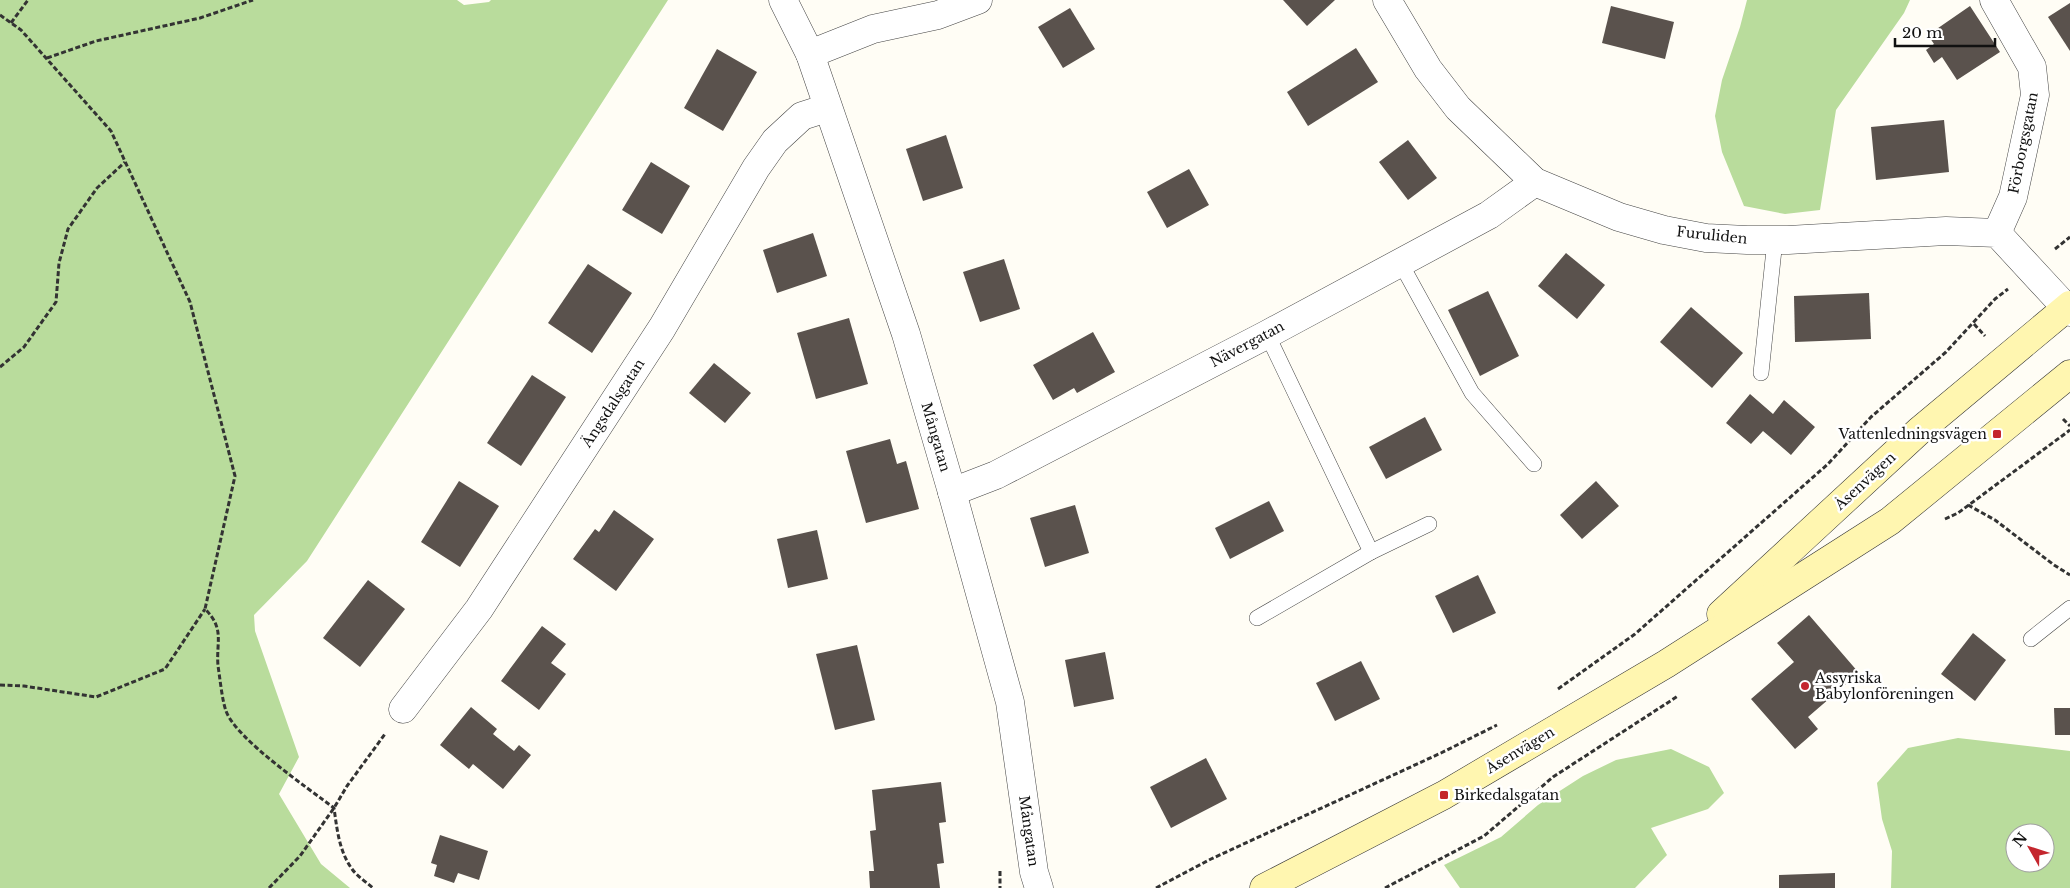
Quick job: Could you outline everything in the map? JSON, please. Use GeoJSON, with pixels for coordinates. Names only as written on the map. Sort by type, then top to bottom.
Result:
{"type":"FeatureCollection","features":[{"type":"Feature","properties":{"kind":"street","name":"Mångatan"},"geometry":{"type":"LineString","coordinates":[[784,0],[810,54],[906,334],[952,492],[1010,702],[1034,872],[1039,888]]}},
{"type":"Feature","properties":{"kind":"street"},"geometry":{"type":"LineString","coordinates":[[810,54],[873,30],[938,15],[978,0]]}},
{"type":"Feature","properties":{"kind":"street","name":"Furuliden"},"geometry":{"type":"LineString","coordinates":[[1387,0],[1428,70],[1458,108],[1535,182],[1619,217],[1664,230],[1706,238],[1775,240],[1946,231],[1997,233]]}},
{"type":"Feature","properties":{"kind":"street","name":"Förborgsgatan"},"geometry":{"type":"LineString","coordinates":[[1994,0],[2032,67],[2035,95],[2013,197],[1997,233]]}},
{"type":"Feature","properties":{"kind":"street","name":"Ängsdalsgatan"},"geometry":{"type":"LineString","coordinates":[[403,709],[479,609],[667,320],[756,168],[770,148],[802,116],[827,108]]}},
{"type":"Feature","properties":{"kind":"street","name":"Nävergatan"},"geometry":{"type":"LineString","coordinates":[[952,492],[996,475],[1489,216],[1535,182]]}},
{"type":"Feature","properties":{"kind":"street"},"geometry":{"type":"LineString","coordinates":[[1997,233],[2030,270],[2069,308]]}},
{"type":"Feature","properties":{"kind":"street","name":"Åsenvägen"},"geometry":{"type":"LineString","coordinates":[[1666,664],[1919,431],[2069,308]]}},
{"type":"Feature","properties":{"kind":"street","name":"Åsenvägen"},"geometry":{"type":"LineString","coordinates":[[1264,888],[1444,795],[1666,664],[1890,521],[2070,374]]}},
{"type":"Feature","properties":{"kind":"lane"},"geometry":{"type":"LineString","coordinates":[[1761,373],[1775,240]]}},
{"type":"Feature","properties":{"kind":"lane"},"geometry":{"type":"LineString","coordinates":[[1400,262],[1472,393],[1534,464]]}},
{"type":"Feature","properties":{"kind":"lane"},"geometry":{"type":"LineString","coordinates":[[1267,334],[1371,552]]}},
{"type":"Feature","properties":{"kind":"lane"},"geometry":{"type":"LineString","coordinates":[[1257,618],[1371,552],[1429,524]]}},
{"type":"Feature","properties":{"kind":"lane"},"geometry":{"type":"LineString","coordinates":[[2031,639],[2070,608]]}},
{"type":"Feature","properties":{"kind":"path"},"geometry":{"type":"LineString","coordinates":[[11,23],[28,0]]}},
{"type":"Feature","properties":{"kind":"path"},"geometry":{"type":"LineString","coordinates":[[47,58],[96,41],[200,18],[253,0]]}},
{"type":"Feature","properties":{"kind":"path"},"geometry":{"type":"LineString","coordinates":[[0,15],[21,30],[111,131],[190,302],[235,476],[205,609],[164,669],[96,697],[24,686],[0,685]]}},
{"type":"Feature","properties":{"kind":"path"},"geometry":{"type":"LineString","coordinates":[[0,367],[24,347],[56,302],[59,263],[68,229],[97,188],[126,162]]}},
{"type":"Feature","properties":{"kind":"path"},"geometry":{"type":"LineString","coordinates":[[1556,690],[1635,634],[1697,581],[1828,464],[1871,417],[1946,352],[1995,299],[2070,237]]}},
{"type":"Feature","properties":{"kind":"path"},"geometry":{"type":"LineString","coordinates":[[1968,505],[1995,520],[2054,566],[2070,575]]}},
{"type":"Feature","properties":{"kind":"path"},"geometry":{"type":"LineString","coordinates":[[205,609],[213,617],[220,633],[218,665],[226,712],[243,737],[334,808],[343,854],[352,870],[373,888]]}},
{"type":"Feature","properties":{"kind":"path"},"geometry":{"type":"LineString","coordinates":[[269,888],[300,856],[347,786],[403,709]]}},
{"type":"Feature","properties":{"kind":"path"},"geometry":{"type":"LineString","coordinates":[[1156,888],[1173,881],[1211,859],[1441,753],[1499,724]]}},
{"type":"Feature","properties":{"kind":"green space"},"geometry":{"type":"Polygon","coordinates":[[[0,0],[457,0],[464,5],[489,2],[491,0],[668,0],[307,561],[254,615],[255,631],[299,757],[279,794],[321,864],[350,888],[0,888],[0,0]]]}},
{"type":"Feature","properties":{"kind":"green space"},"geometry":{"type":"Polygon","coordinates":[[[1747,0],[1910,0],[1904,13],[1836,110],[1820,210],[1785,214],[1744,206],[1722,152],[1715,116],[1722,80],[1747,0]]]}},
{"type":"Feature","properties":{"kind":"green space"},"geometry":{"type":"Polygon","coordinates":[[[1958,738],[2070,751],[2070,888],[1891,888],[1892,851],[1882,819],[1877,783],[1908,748],[1958,738]]]}},
{"type":"Feature","properties":{"kind":"green space"},"geometry":{"type":"Polygon","coordinates":[[[1671,749],[1709,767],[1724,793],[1708,809],[1651,828],[1667,855],[1635,888],[1460,888],[1444,865],[1501,837],[1538,805],[1583,776],[1616,760],[1671,749]]]}},
{"type":"Feature","properties":{"kind":"building"},"geometry":{"type":"Polygon","coordinates":[[[1283,0],[1335,0],[1307,26],[1283,0]]]}},
{"type":"Feature","properties":{"kind":"building"},"geometry":{"type":"Polygon","coordinates":[[[2070,3],[2070,51],[2048,17],[2070,3]]]}},
{"type":"Feature","properties":{"kind":"building"},"geometry":{"type":"Polygon","coordinates":[[[1611,6],[1674,22],[1665,59],[1602,43],[1611,6]]]}},
{"type":"Feature","properties":{"kind":"building"},"geometry":{"type":"Polygon","coordinates":[[[1970,6],[2000,52],[1957,80],[1942,57],[1934,63],[1926,50],[1934,44],[1928,35],[1970,6]]]}},
{"type":"Feature","properties":{"kind":"building"},"geometry":{"type":"Polygon","coordinates":[[[1070,8],[1095,49],[1063,68],[1038,27],[1070,8]]]}},
{"type":"Feature","properties":{"kind":"building"},"geometry":{"type":"Polygon","coordinates":[[[1356,48],[1378,82],[1308,126],[1287,92],[1356,48]]]}},
{"type":"Feature","properties":{"kind":"building"},"geometry":{"type":"Polygon","coordinates":[[[717,49],[757,72],[723,131],[684,108],[717,49]]]}},
{"type":"Feature","properties":{"kind":"building"},"geometry":{"type":"Polygon","coordinates":[[[1944,120],[1949,172],[1876,180],[1871,127],[1944,120]]]}},
{"type":"Feature","properties":{"kind":"building"},"geometry":{"type":"Polygon","coordinates":[[[946,135],[963,188],[923,201],[906,149],[946,135]]]}},
{"type":"Feature","properties":{"kind":"building"},"geometry":{"type":"Polygon","coordinates":[[[1408,140],[1437,178],[1408,200],[1379,162],[1408,140]]]}},
{"type":"Feature","properties":{"kind":"building"},"geometry":{"type":"Polygon","coordinates":[[[651,162],[690,186],[662,234],[622,210],[651,162]]]}},
{"type":"Feature","properties":{"kind":"building"},"geometry":{"type":"Polygon","coordinates":[[[1189,169],[1209,205],[1167,228],[1147,192],[1189,169]]]}},
{"type":"Feature","properties":{"kind":"building"},"geometry":{"type":"Polygon","coordinates":[[[813,233],[827,276],[777,293],[763,250],[813,233]]]}},
{"type":"Feature","properties":{"kind":"building"},"geometry":{"type":"Polygon","coordinates":[[[1566,253],[1605,285],[1577,319],[1538,286],[1566,253]]]}},
{"type":"Feature","properties":{"kind":"building"},"geometry":{"type":"Polygon","coordinates":[[[1004,259],[1020,309],[980,322],[963,272],[1004,259]]]}},
{"type":"Feature","properties":{"kind":"building"},"geometry":{"type":"Polygon","coordinates":[[[588,264],[632,293],[592,353],[548,323],[588,264]]]}},
{"type":"Feature","properties":{"kind":"building"},"geometry":{"type":"Polygon","coordinates":[[[1488,291],[1519,356],[1480,376],[1448,310],[1488,291]]]}},
{"type":"Feature","properties":{"kind":"building"},"geometry":{"type":"Polygon","coordinates":[[[1869,293],[1871,339],[1795,342],[1794,296],[1869,293]]]}},
{"type":"Feature","properties":{"kind":"building"},"geometry":{"type":"Polygon","coordinates":[[[1691,307],[1743,353],[1712,388],[1660,342],[1691,307]]]}},
{"type":"Feature","properties":{"kind":"building"},"geometry":{"type":"Polygon","coordinates":[[[849,318],[868,384],[816,399],[797,333],[849,318]]]}},
{"type":"Feature","properties":{"kind":"building"},"geometry":{"type":"Polygon","coordinates":[[[1093,332],[1115,372],[1077,393],[1074,388],[1053,400],[1033,365],[1093,332]]]}},
{"type":"Feature","properties":{"kind":"building"},"geometry":{"type":"Polygon","coordinates":[[[714,363],[751,393],[725,423],[689,393],[714,363]]]}},
{"type":"Feature","properties":{"kind":"building"},"geometry":{"type":"Polygon","coordinates":[[[532,375],[566,397],[521,466],[487,443],[532,375]]]}},
{"type":"Feature","properties":{"kind":"building"},"geometry":{"type":"Polygon","coordinates":[[[1750,394],[1773,414],[1784,400],[1815,427],[1791,455],[1763,431],[1751,444],[1726,423],[1750,394]]]}},
{"type":"Feature","properties":{"kind":"building"},"geometry":{"type":"Polygon","coordinates":[[[1425,417],[1442,450],[1386,479],[1369,447],[1425,417]]]}},
{"type":"Feature","properties":{"kind":"building"},"geometry":{"type":"Polygon","coordinates":[[[890,439],[897,464],[906,461],[919,509],[866,523],[846,451],[890,439]]]}},
{"type":"Feature","properties":{"kind":"building"},"geometry":{"type":"Polygon","coordinates":[[[459,481],[499,506],[460,567],[421,542],[459,481]]]}},
{"type":"Feature","properties":{"kind":"building"},"geometry":{"type":"Polygon","coordinates":[[[1596,481],[1619,506],[1582,539],[1560,515],[1596,481]]]}},
{"type":"Feature","properties":{"kind":"building"},"geometry":{"type":"Polygon","coordinates":[[[1269,501],[1284,531],[1230,559],[1215,528],[1269,501]]]}},
{"type":"Feature","properties":{"kind":"building"},"geometry":{"type":"Polygon","coordinates":[[[1075,505],[1089,553],[1045,567],[1030,518],[1075,505]]]}},
{"type":"Feature","properties":{"kind":"building"},"geometry":{"type":"Polygon","coordinates":[[[614,510],[654,539],[616,591],[573,559],[595,529],[599,532],[614,510]]]}},
{"type":"Feature","properties":{"kind":"building"},"geometry":{"type":"Polygon","coordinates":[[[817,530],[828,579],[788,588],[777,539],[817,530]]]}},
{"type":"Feature","properties":{"kind":"building"},"geometry":{"type":"Polygon","coordinates":[[[1478,575],[1496,613],[1453,633],[1435,596],[1478,575]]]}},
{"type":"Feature","properties":{"kind":"building"},"geometry":{"type":"Polygon","coordinates":[[[368,580],[405,609],[360,667],[323,638],[368,580]]]}},
{"type":"Feature","properties":{"kind":"building","name":"Assyriska Babylonföreningen"},"geometry":{"type":"Polygon","coordinates":[[[1809,615],[1859,673],[1808,717],[1818,729],[1795,749],[1751,699],[1794,662],[1777,643],[1809,615]]]}},
{"type":"Feature","properties":{"kind":"building"},"geometry":{"type":"Polygon","coordinates":[[[542,626],[566,644],[551,663],[566,674],[539,710],[501,681],[542,626]]]}},
{"type":"Feature","properties":{"kind":"building"},"geometry":{"type":"Polygon","coordinates":[[[1973,633],[2006,660],[1975,701],[1941,674],[1973,633]]]}},
{"type":"Feature","properties":{"kind":"building"},"geometry":{"type":"Polygon","coordinates":[[[857,645],[875,720],[835,730],[816,654],[857,645]]]}},
{"type":"Feature","properties":{"kind":"building"},"geometry":{"type":"Polygon","coordinates":[[[1105,652],[1114,699],[1074,707],[1065,660],[1105,652]]]}},
{"type":"Feature","properties":{"kind":"building"},"geometry":{"type":"Polygon","coordinates":[[[1361,661],[1380,699],[1335,721],[1316,683],[1361,661]]]}},
{"type":"Feature","properties":{"kind":"building"},"geometry":{"type":"Polygon","coordinates":[[[471,707],[497,729],[493,734],[514,751],[519,745],[531,755],[503,789],[473,764],[469,769],[440,745],[471,707]]]}},
{"type":"Feature","properties":{"kind":"building"},"geometry":{"type":"Polygon","coordinates":[[[2054,708],[2070,708],[2070,735],[2055,735],[2054,708]]]}},
{"type":"Feature","properties":{"kind":"building"},"geometry":{"type":"Polygon","coordinates":[[[1206,758],[1227,799],[1171,828],[1150,787],[1206,758]]]}},
{"type":"Feature","properties":{"kind":"building"},"geometry":{"type":"Polygon","coordinates":[[[941,782],[946,822],[939,823],[944,863],[937,864],[940,888],[870,888],[869,871],[874,871],[870,831],[876,830],[872,790],[941,782]]]}},
{"type":"Feature","properties":{"kind":"building"},"geometry":{"type":"Polygon","coordinates":[[[440,835],[488,851],[479,880],[458,873],[454,883],[434,876],[437,865],[431,863],[440,835]]]}},
{"type":"Feature","properties":{"kind":"building"},"geometry":{"type":"Polygon","coordinates":[[[1835,873],[1835,888],[1779,888],[1779,875],[1835,873]]]}},
{"type":"Feature","properties":{"kind":"place","name":"Vattenledningsvägen"},"geometry":{"type":"Point","coordinates":[1997,434]}},
{"type":"Feature","properties":{"kind":"place","name":"Assyriska Babylonföreningen"},"geometry":{"type":"Point","coordinates":[1805,686]}},
{"type":"Feature","properties":{"kind":"place","name":"Birkedalsgatan"},"geometry":{"type":"Point","coordinates":[1444,795]}}]}
